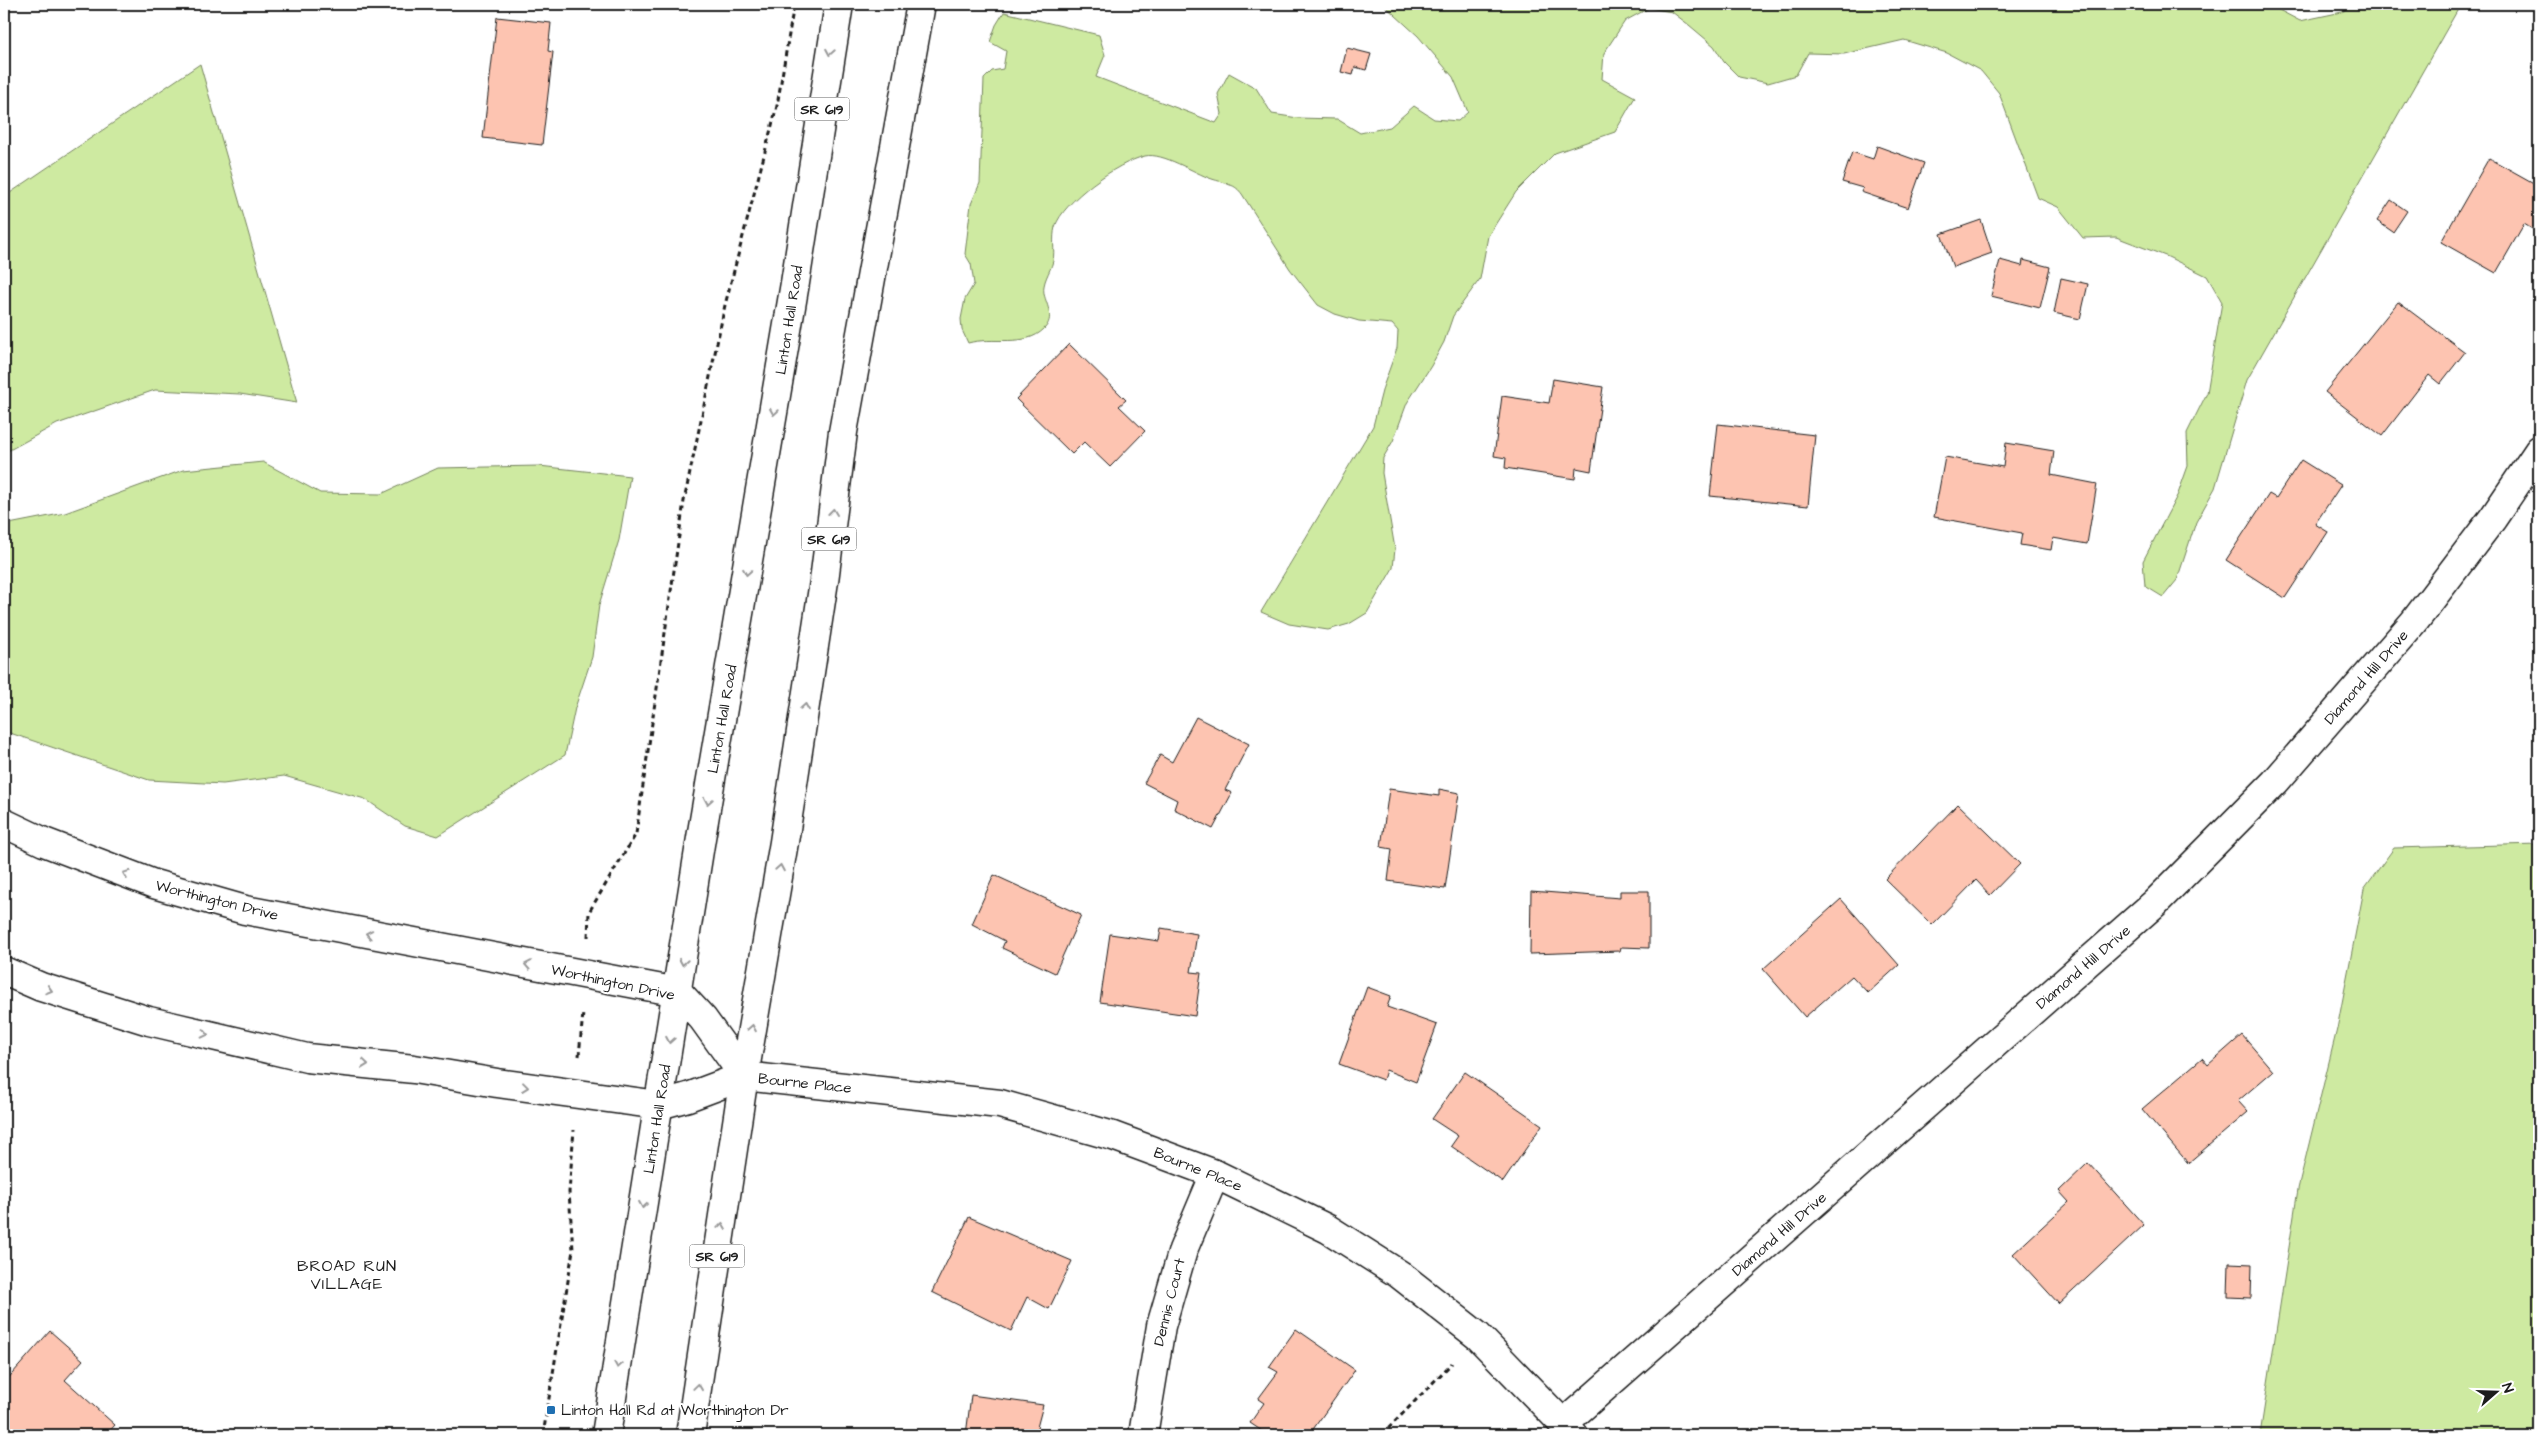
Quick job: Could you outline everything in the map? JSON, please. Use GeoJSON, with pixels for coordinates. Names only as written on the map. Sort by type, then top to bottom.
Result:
{"type":"FeatureCollection","features":[{"type":"Feature","properties":{"kind":"street","name":"Linton Hall Road"},"geometry":{"type":"LineString","coordinates":[[606,1435],[701,838],[795,283],[839,4]]}},
{"type":"Feature","properties":{"kind":"street","name":"SR 619"},"geometry":{"type":"LineString","coordinates":[[690,1435],[744,1076],[792,794],[824,581],[842,432],[921,4]]}},
{"type":"Feature","properties":{"kind":"street","name":"Diamond Hill Drive"},"geometry":{"type":"LineString","coordinates":[[1569,1429],[2155,903],[2275,782],[2414,622],[2493,518],[2539,450]]}},
{"type":"Feature","properties":{"kind":"street","name":"Worthington Drive"},"geometry":{"type":"LineString","coordinates":[[4,822],[44,842],[154,884],[245,910],[585,976],[678,992],[703,1019],[744,1076]]}},
{"type":"Feature","properties":{"kind":"street"},"geometry":{"type":"LineString","coordinates":[[4,972],[40,987],[149,1021],[307,1058],[414,1070],[659,1105],[688,1097],[744,1076]]}},
{"type":"Feature","properties":{"kind":"street","name":"Bourne Place"},"geometry":{"type":"LineString","coordinates":[[744,1076],[1000,1104],[1113,1136],[1215,1174],[1328,1229],[1399,1274],[1478,1336],[1569,1429]]}},
{"type":"Feature","properties":{"kind":"street","name":"Dennis Court"},"geometry":{"type":"LineString","coordinates":[[1143,1435],[1163,1316],[1182,1250],[1215,1174]]}},
{"type":"Feature","properties":{"kind":"path"},"geometry":{"type":"LineString","coordinates":[[543,1435],[573,1250],[570,1192],[590,912],[636,834],[684,501],[724,306],[777,106],[794,4]]}},
{"type":"Feature","properties":{"kind":"path"},"geometry":{"type":"LineString","coordinates":[[1382,1435],[1478,1336]]}},
{"type":"Feature","properties":{"kind":"green space"},"geometry":{"type":"Polygon","coordinates":[[[1383,4],[2276,4],[2277,9],[2300,21],[2342,12],[2353,4],[2461,4],[2247,380],[2215,488],[2196,522],[2177,580],[2163,597],[2145,586],[2143,561],[2178,494],[2188,466],[2187,433],[2207,393],[2222,302],[2207,276],[2168,257],[2116,237],[2083,238],[2058,207],[2038,198],[1999,93],[1981,71],[1947,53],[1904,40],[1844,54],[1808,53],[1796,75],[1768,83],[1739,77],[1724,62],[1714,46],[1672,12],[1649,8],[1625,21],[1604,53],[1602,79],[1635,97],[1615,132],[1555,153],[1516,192],[1488,236],[1480,279],[1453,316],[1444,342],[1407,403],[1393,441],[1383,458],[1382,473],[1395,549],[1393,568],[1367,613],[1349,624],[1328,630],[1289,624],[1261,612],[1373,426],[1383,387],[1397,348],[1398,331],[1392,324],[1359,321],[1335,314],[1318,305],[1290,269],[1242,194],[1235,187],[1161,157],[1145,156],[1107,174],[1080,195],[1060,217],[1054,231],[1053,261],[1044,285],[1044,294],[1050,316],[1049,321],[1044,329],[1036,335],[1018,340],[968,343],[962,330],[961,319],[965,299],[974,284],[971,264],[965,254],[971,204],[980,183],[984,79],[992,71],[1003,69],[1006,51],[990,42],[996,25],[1004,12],[1099,35],[1105,55],[1096,77],[1216,123],[1222,114],[1218,94],[1229,73],[1256,88],[1272,114],[1298,118],[1337,119],[1360,133],[1390,127],[1414,106],[1434,119],[1458,121],[1468,112],[1453,77],[1418,36],[1383,4]]]}},
{"type":"Feature","properties":{"kind":"green space"},"geometry":{"type":"Polygon","coordinates":[[[200,64],[297,403],[240,394],[155,390],[57,424],[4,453],[4,197],[200,64]]]}},
{"type":"Feature","properties":{"kind":"green space"},"geometry":{"type":"Polygon","coordinates":[[[263,462],[320,493],[381,494],[438,468],[539,466],[630,476],[619,540],[599,605],[592,657],[575,708],[565,755],[438,836],[405,826],[365,799],[284,776],[223,784],[149,780],[4,731],[4,525],[65,513],[183,470],[263,462]]]}},
{"type":"Feature","properties":{"kind":"green space"},"geometry":{"type":"Polygon","coordinates":[[[2539,844],[2539,1435],[2260,1435],[2298,1189],[2337,1029],[2364,889],[2394,848],[2539,844]]]}},
{"type":"Feature","properties":{"kind":"building"},"geometry":{"type":"Polygon","coordinates":[[[497,17],[551,23],[548,51],[553,52],[542,145],[483,138],[497,17]]]}},
{"type":"Feature","properties":{"kind":"building"},"geometry":{"type":"Polygon","coordinates":[[[1347,48],[1371,54],[1366,70],[1355,67],[1353,75],[1341,72],[1347,48]]]}},
{"type":"Feature","properties":{"kind":"building"},"geometry":{"type":"Polygon","coordinates":[[[1877,146],[1924,163],[1908,208],[1861,192],[1863,188],[1842,182],[1852,152],[1873,159],[1877,146]]]}},
{"type":"Feature","properties":{"kind":"building"},"geometry":{"type":"Polygon","coordinates":[[[2489,158],[2539,186],[2539,233],[2524,224],[2496,273],[2441,242],[2489,158]]]}},
{"type":"Feature","properties":{"kind":"building"},"geometry":{"type":"Polygon","coordinates":[[[2391,200],[2407,211],[2393,232],[2377,221],[2391,200]]]}},
{"type":"Feature","properties":{"kind":"building"},"geometry":{"type":"Polygon","coordinates":[[[1981,220],[1992,253],[1953,267],[1941,234],[1981,220]]]}},
{"type":"Feature","properties":{"kind":"building"},"geometry":{"type":"Polygon","coordinates":[[[2000,260],[2022,266],[2023,260],[2050,267],[2040,308],[1991,296],[2000,260]]]}},
{"type":"Feature","properties":{"kind":"building"},"geometry":{"type":"Polygon","coordinates":[[[2061,278],[2088,284],[2080,319],[2054,313],[2061,278]]]}},
{"type":"Feature","properties":{"kind":"building"},"geometry":{"type":"Polygon","coordinates":[[[2398,302],[2465,352],[2440,384],[2429,375],[2382,436],[2325,392],[2398,302]]]}},
{"type":"Feature","properties":{"kind":"building"},"geometry":{"type":"Polygon","coordinates":[[[1069,344],[1126,400],[1119,406],[1145,431],[1110,467],[1084,442],[1072,454],[1016,399],[1069,344]]]}},
{"type":"Feature","properties":{"kind":"building"},"geometry":{"type":"Polygon","coordinates":[[[1553,379],[1603,387],[1591,471],[1576,468],[1575,479],[1505,468],[1506,458],[1494,456],[1502,396],[1549,403],[1553,379]]]}},
{"type":"Feature","properties":{"kind":"building"},"geometry":{"type":"Polygon","coordinates":[[[1718,424],[1815,435],[1808,506],[1710,496],[1718,424]]]}},
{"type":"Feature","properties":{"kind":"building"},"geometry":{"type":"Polygon","coordinates":[[[2006,443],[2054,451],[2051,475],[2097,484],[2087,544],[2053,538],[2051,550],[2020,545],[2022,533],[1934,517],[1945,457],[2003,467],[2006,443]]]}},
{"type":"Feature","properties":{"kind":"building"},"geometry":{"type":"Polygon","coordinates":[[[2301,460],[2341,485],[2315,524],[2328,532],[2285,598],[2226,560],[2269,494],[2276,498],[2301,460]]]}},
{"type":"Feature","properties":{"kind":"building"},"geometry":{"type":"Polygon","coordinates":[[[1196,717],[1249,744],[1225,790],[1232,793],[1213,829],[1174,809],[1177,800],[1144,783],[1160,755],[1172,762],[1196,717]]]}},
{"type":"Feature","properties":{"kind":"building"},"geometry":{"type":"Polygon","coordinates":[[[1389,789],[1439,796],[1439,789],[1459,793],[1445,889],[1388,881],[1392,849],[1381,847],[1389,789]]]}},
{"type":"Feature","properties":{"kind":"building"},"geometry":{"type":"Polygon","coordinates":[[[1958,804],[2020,864],[1990,895],[1976,880],[1932,925],[1885,879],[1958,804]]]}},
{"type":"Feature","properties":{"kind":"building"},"geometry":{"type":"Polygon","coordinates":[[[994,875],[1081,915],[1055,973],[1002,948],[1005,941],[972,924],[994,875]]]}},
{"type":"Feature","properties":{"kind":"building"},"geometry":{"type":"Polygon","coordinates":[[[1531,891],[1620,898],[1620,891],[1649,891],[1649,948],[1621,947],[1620,951],[1530,954],[1531,891]]]}},
{"type":"Feature","properties":{"kind":"building"},"geometry":{"type":"Polygon","coordinates":[[[1841,899],[1899,965],[1868,993],[1852,976],[1805,1017],[1763,969],[1841,899]]]}},
{"type":"Feature","properties":{"kind":"building"},"geometry":{"type":"Polygon","coordinates":[[[1161,928],[1197,934],[1191,972],[1201,973],[1195,1016],[1100,1002],[1110,934],[1159,941],[1161,928]]]}},
{"type":"Feature","properties":{"kind":"building"},"geometry":{"type":"Polygon","coordinates":[[[1367,987],[1391,996],[1387,1007],[1437,1025],[1416,1082],[1386,1070],[1383,1080],[1339,1064],[1367,987]]]}},
{"type":"Feature","properties":{"kind":"building"},"geometry":{"type":"Polygon","coordinates":[[[2242,1035],[2273,1071],[2238,1101],[2248,1112],[2188,1163],[2142,1109],[2202,1058],[2208,1065],[2242,1035]]]}},
{"type":"Feature","properties":{"kind":"building"},"geometry":{"type":"Polygon","coordinates":[[[1465,1072],[1542,1125],[1503,1182],[1451,1146],[1458,1136],[1432,1119],[1465,1072]]]}},
{"type":"Feature","properties":{"kind":"building"},"geometry":{"type":"Polygon","coordinates":[[[2088,1163],[2144,1225],[2059,1304],[2013,1254],[2069,1202],[2059,1191],[2088,1163]]]}},
{"type":"Feature","properties":{"kind":"building"},"geometry":{"type":"Polygon","coordinates":[[[969,1217],[1072,1261],[1049,1309],[1027,1297],[1011,1331],[932,1292],[969,1217]]]}},
{"type":"Feature","properties":{"kind":"building"},"geometry":{"type":"Polygon","coordinates":[[[2229,1263],[2252,1264],[2251,1298],[2228,1297],[2229,1263]]]}},
{"type":"Feature","properties":{"kind":"building"},"geometry":{"type":"Polygon","coordinates":[[[1296,1329],[1355,1370],[1309,1435],[1268,1435],[1250,1423],[1264,1403],[1258,1399],[1278,1372],[1269,1367],[1296,1329]]]}},
{"type":"Feature","properties":{"kind":"building"},"geometry":{"type":"Polygon","coordinates":[[[50,1331],[83,1360],[65,1380],[115,1425],[106,1435],[14,1435],[12,1433],[4,1435],[4,1383],[50,1331]]]}},
{"type":"Feature","properties":{"kind":"building"},"geometry":{"type":"Polygon","coordinates":[[[971,1395],[1043,1405],[1035,1435],[966,1435],[971,1395]]]}},
{"type":"Feature","properties":{"kind":"building"},"geometry":{"type":"Polygon","coordinates":[[[1811,1430],[1812,1435],[1788,1435],[1811,1430]]]}},
{"type":"Feature","properties":{"kind":"place","name":"Linton Hall Rd at Worthington Dr"},"geometry":{"type":"Point","coordinates":[551,1410]}},
{"type":"Feature","properties":{"kind":"district","name":"BROAD RUN VILLAGE"},"geometry":{"type":"Point","coordinates":[347,1274]}}]}
